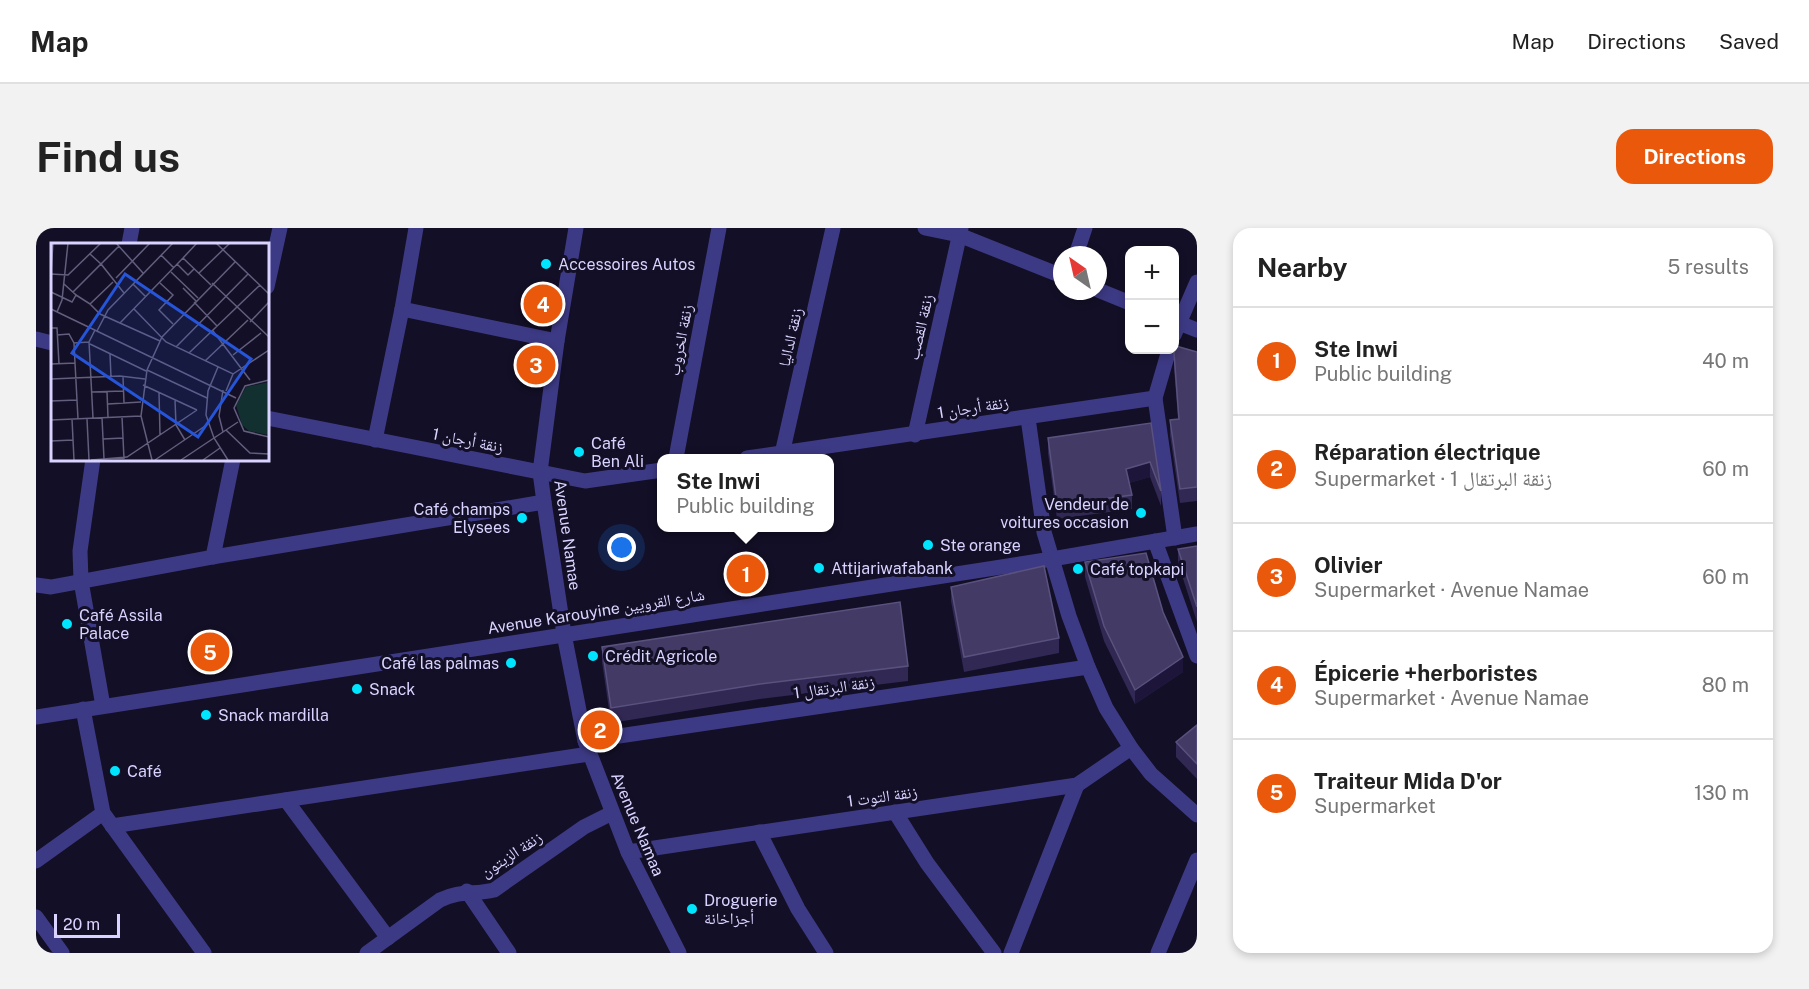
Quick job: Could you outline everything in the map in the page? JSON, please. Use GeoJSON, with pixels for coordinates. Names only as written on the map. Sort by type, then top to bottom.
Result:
{"type":"FeatureCollection","features":[{"type":"Feature","properties":{"kind":"street"},"geometry":{"type":"LineString","coordinates":[[129,243],[132,228]]}},
{"type":"Feature","properties":{"kind":"street"},"geometry":{"type":"LineString","coordinates":[[268,280],[280,228]]}},
{"type":"Feature","properties":{"kind":"street"},"geometry":{"type":"LineString","coordinates":[[375,440],[416,228]]}},
{"type":"Feature","properties":{"kind":"street","name":"Avenue Namae"},"geometry":{"type":"LineString","coordinates":[[564,634],[540,472],[557,341],[576,228]]}},
{"type":"Feature","properties":{"kind":"street","name":"زنقة الخروب"},"geometry":{"type":"LineString","coordinates":[[677,454],[719,228]]}},
{"type":"Feature","properties":{"kind":"street","name":"زنقة الداليا"},"geometry":{"type":"LineString","coordinates":[[782,454],[833,228]]}},
{"type":"Feature","properties":{"kind":"street"},"geometry":{"type":"LineString","coordinates":[[925,228],[960,232],[1053,272]]}},
{"type":"Feature","properties":{"kind":"street"},"geometry":{"type":"LineString","coordinates":[[1079,246],[1085,228]]}},
{"type":"Feature","properties":{"kind":"street","name":"زنقة القصب"},"geometry":{"type":"LineString","coordinates":[[915,435],[960,232]]}},
{"type":"Feature","properties":{"kind":"street"},"geometry":{"type":"LineString","coordinates":[[1179,320],[1197,282]]}},
{"type":"Feature","properties":{"kind":"street"},"geometry":{"type":"LineString","coordinates":[[1107,294],[1125,301]]}},
{"type":"Feature","properties":{"kind":"street"},"geometry":{"type":"LineString","coordinates":[[402,309],[557,341]]}},
{"type":"Feature","properties":{"kind":"street"},"geometry":{"type":"LineString","coordinates":[[1179,327],[1197,330]]}},
{"type":"Feature","properties":{"kind":"street"},"geometry":{"type":"LineString","coordinates":[[36,339],[51,343]]}},
{"type":"Feature","properties":{"kind":"street"},"geometry":{"type":"LineString","coordinates":[[1168,354],[1155,398],[1175,538]]}},
{"type":"Feature","properties":{"kind":"street","name":"زنقة أرجان 1"},"geometry":{"type":"LineString","coordinates":[[782,454],[1155,398]]}},
{"type":"Feature","properties":{"kind":"street","name":"زنقة أرجان 1"},"geometry":{"type":"LineString","coordinates":[[268,418],[585,481],[657,471]]}},
{"type":"Feature","properties":{"kind":"street"},"geometry":{"type":"LineString","coordinates":[[1028,418],[1044,532],[1069,616],[1088,667],[1107,708],[1131,748],[1151,774],[1197,814]]}},
{"type":"Feature","properties":{"kind":"street"},"geometry":{"type":"LineString","coordinates":[[93,460],[80,551],[81,581],[104,706]]}},
{"type":"Feature","properties":{"kind":"street"},"geometry":{"type":"LineString","coordinates":[[213,557],[233,460]]}},
{"type":"Feature","properties":{"kind":"street"},"geometry":{"type":"LineString","coordinates":[[36,585],[51,587],[213,557],[544,502]]}},
{"type":"Feature","properties":{"kind":"street","name":"Avenue Karouyine شارع القرويين"},"geometry":{"type":"LineString","coordinates":[[36,717],[1052,559],[1197,534]]}},
{"type":"Feature","properties":{"kind":"street"},"geometry":{"type":"LineString","coordinates":[[1155,541],[1197,656]]}},
{"type":"Feature","properties":{"kind":"street","name":"Avenue Namaa"},"geometry":{"type":"LineString","coordinates":[[564,634],[587,747],[628,852],[679,953]]}},
{"type":"Feature","properties":{"kind":"street","name":"زنقة البرتقال 1"},"geometry":{"type":"LineString","coordinates":[[112,826],[286,800],[587,747],[1088,667]]}},
{"type":"Feature","properties":{"kind":"street"},"geometry":{"type":"LineString","coordinates":[[83,709],[103,813],[204,953]]}},
{"type":"Feature","properties":{"kind":"street","name":"زنقة التوت 1"},"geometry":{"type":"LineString","coordinates":[[628,852],[1077,785],[1131,748]]}},
{"type":"Feature","properties":{"kind":"street"},"geometry":{"type":"LineString","coordinates":[[1011,953],[1077,785]]}},
{"type":"Feature","properties":{"kind":"street"},"geometry":{"type":"LineString","coordinates":[[286,800],[388,938]]}},
{"type":"Feature","properties":{"kind":"street"},"geometry":{"type":"LineString","coordinates":[[895,812],[939,880],[994,953]]}},
{"type":"Feature","properties":{"kind":"street"},"geometry":{"type":"LineString","coordinates":[[36,861],[103,813]]}},
{"type":"Feature","properties":{"kind":"street","name":"زنقة الزيتون"},"geometry":{"type":"LineString","coordinates":[[367,953],[440,900],[452,894],[467,891],[482,893],[494,890],[584,827],[612,813]]}},
{"type":"Feature","properties":{"kind":"street"},"geometry":{"type":"LineString","coordinates":[[759,832],[798,909],[826,953]]}},
{"type":"Feature","properties":{"kind":"street"},"geometry":{"type":"LineString","coordinates":[[1158,953],[1197,860]]}},
{"type":"Feature","properties":{"kind":"street"},"geometry":{"type":"LineString","coordinates":[[467,891],[509,953]]}},
{"type":"Feature","properties":{"kind":"street"},"geometry":{"type":"LineString","coordinates":[[36,917],[62,953]]}},
{"type":"Feature","properties":{"kind":"building"},"geometry":{"type":"Polygon","coordinates":[[[1179,347],[1197,352],[1197,487],[1180,489],[1170,420],[1179,419],[1174,354],[1179,354],[1179,347]]]}},
{"type":"Feature","properties":{"kind":"building"},"geometry":{"type":"Polygon","coordinates":[[[1151,423],[1161,491],[1150,462],[1126,469],[1132,495],[1057,505],[1048,438],[1151,423]]]}},
{"type":"Feature","properties":{"kind":"building"},"geometry":{"type":"Polygon","coordinates":[[[1197,546],[1197,607],[1178,549],[1197,546]]]}},
{"type":"Feature","properties":{"kind":"building"},"geometry":{"type":"Polygon","coordinates":[[[1146,553],[1163,612],[1183,657],[1135,690],[1104,626],[1085,562],[1146,553]]]}},
{"type":"Feature","properties":{"kind":"building"},"geometry":{"type":"Polygon","coordinates":[[[1044,566],[1059,638],[964,657],[951,587],[1044,566]]]}},
{"type":"Feature","properties":{"kind":"building"},"geometry":{"type":"Polygon","coordinates":[[[900,602],[908,666],[760,684],[611,708],[602,647],[900,602]]]}},
{"type":"Feature","properties":{"kind":"building"},"geometry":{"type":"Polygon","coordinates":[[[1197,725],[1197,764],[1176,742],[1197,725]]]}},
{"type":"Feature","properties":{"kind":"place","name":"Accessoires Autos"},"geometry":{"type":"Point","coordinates":[546,264]}},
{"type":"Feature","properties":{"kind":"place","name":"Épicerie +herboristes"},"geometry":{"type":"Point","coordinates":[543,304]}},
{"type":"Feature","properties":{"kind":"place","name":"Olivier"},"geometry":{"type":"Point","coordinates":[536,365]}},
{"type":"Feature","properties":{"kind":"place","name":"Café Ben Ali"},"geometry":{"type":"Point","coordinates":[579,452]}},
{"type":"Feature","properties":{"kind":"place","name":"Vendeur de voitures occasion"},"geometry":{"type":"Point","coordinates":[1141,513]}},
{"type":"Feature","properties":{"kind":"place","name":"Café champs Elysees"},"geometry":{"type":"Point","coordinates":[522,518]}},
{"type":"Feature","properties":{"kind":"place","name":"Ste orange"},"geometry":{"type":"Point","coordinates":[928,545]}},
{"type":"Feature","properties":{"kind":"place","name":"Attijariwafabank"},"geometry":{"type":"Point","coordinates":[819,568]}},
{"type":"Feature","properties":{"kind":"place","name":"Café topkapi"},"geometry":{"type":"Point","coordinates":[1078,569]}},
{"type":"Feature","properties":{"kind":"place","name":"Ste Inwi"},"geometry":{"type":"Point","coordinates":[746,574]}},
{"type":"Feature","properties":{"kind":"place","name":"Café Assila Palace"},"geometry":{"type":"Point","coordinates":[67,624]}},
{"type":"Feature","properties":{"kind":"place","name":"Traiteur Mida D'or"},"geometry":{"type":"Point","coordinates":[210,652]}},
{"type":"Feature","properties":{"kind":"place","name":"Crédit Agricole"},"geometry":{"type":"Point","coordinates":[593,656]}},
{"type":"Feature","properties":{"kind":"place","name":"Café las palmas"},"geometry":{"type":"Point","coordinates":[511,663]}},
{"type":"Feature","properties":{"kind":"place","name":"Snack"},"geometry":{"type":"Point","coordinates":[357,689]}},
{"type":"Feature","properties":{"kind":"place","name":"Snack mardilla"},"geometry":{"type":"Point","coordinates":[206,715]}},
{"type":"Feature","properties":{"kind":"place","name":"Réparation électrique"},"geometry":{"type":"Point","coordinates":[600,730]}},
{"type":"Feature","properties":{"kind":"place","name":"Café"},"geometry":{"type":"Point","coordinates":[115,771]}},
{"type":"Feature","properties":{"kind":"place","name":"Droguerie أجزاخانة"},"geometry":{"type":"Point","coordinates":[692,909]}}]}
